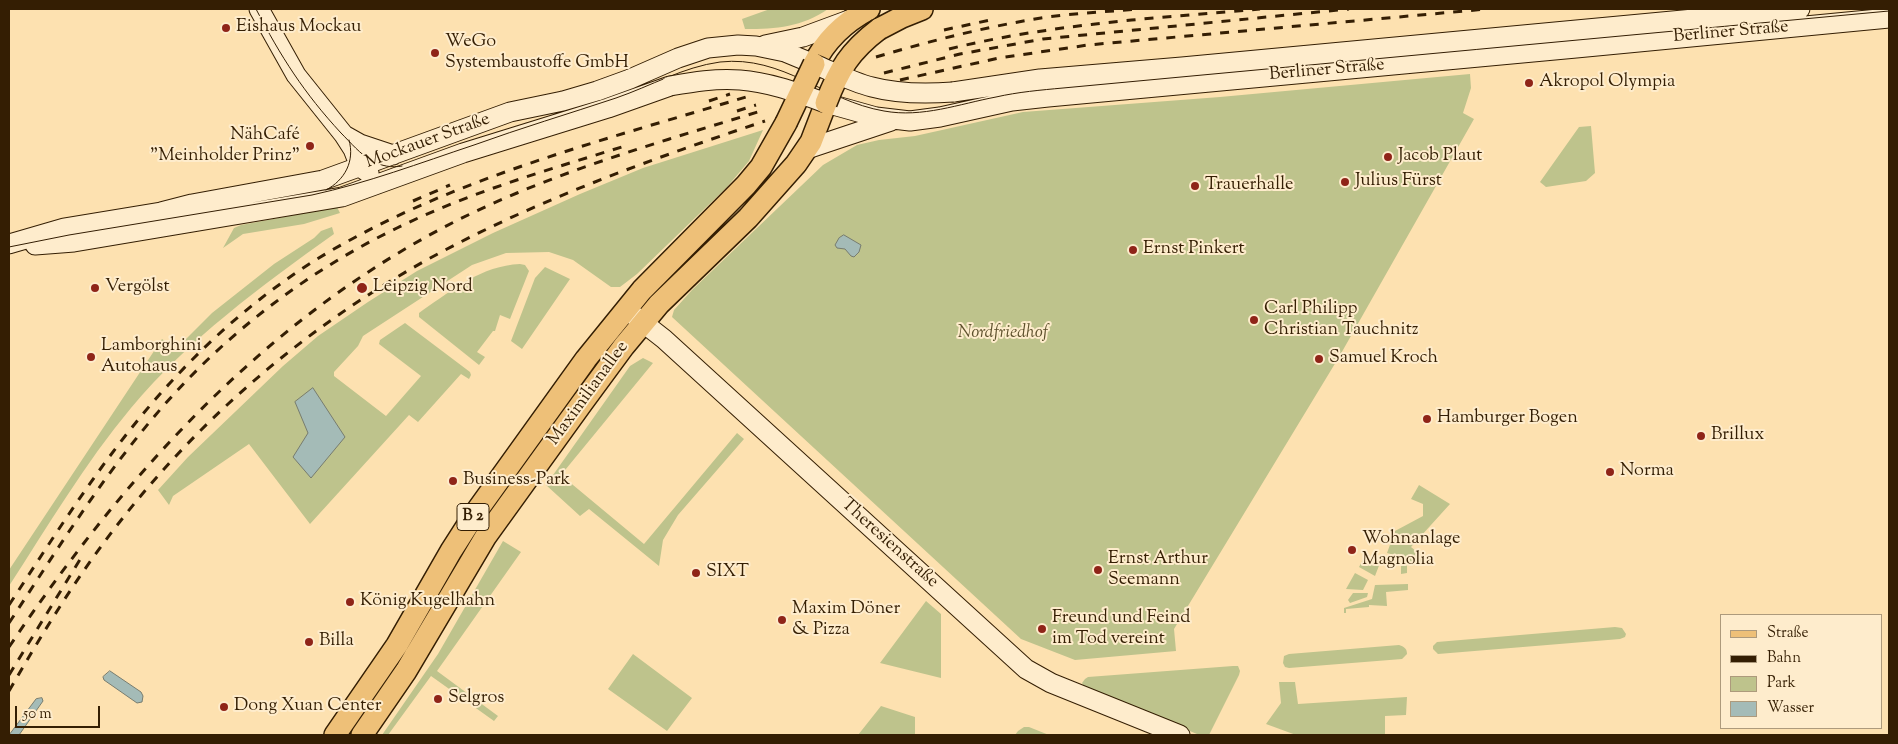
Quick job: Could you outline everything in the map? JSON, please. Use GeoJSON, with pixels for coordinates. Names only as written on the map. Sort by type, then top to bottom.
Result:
{"type":"FeatureCollection","features":[{"type":"Feature","properties":{"kind":"main road"},"geometry":{"type":"LineString","coordinates":[[260,9],[296,75],[344,135],[353,149],[360,167],[371,175],[388,180]]}},
{"type":"Feature","properties":{"kind":"main road","name":"B 2"},"geometry":{"type":"LineString","coordinates":[[839,74],[846,60],[857,47],[879,29],[922,9]]}},
{"type":"Feature","properties":{"kind":"main road","name":"Berliner Straße"},"geometry":{"type":"LineString","coordinates":[[839,74],[871,87],[899,92],[953,92],[1040,78],[1182,67],[1800,9]]}},
{"type":"Feature","properties":{"kind":"main road"},"geometry":{"type":"LineString","coordinates":[[756,46],[803,37],[860,14]]}},
{"type":"Feature","properties":{"kind":"main road","name":"B 2"},"geometry":{"type":"LineString","coordinates":[[800,94],[814,64],[831,37],[860,14]]}},
{"type":"Feature","properties":{"kind":"main road","name":"Berliner Straße"},"geometry":{"type":"LineString","coordinates":[[771,86],[861,114],[894,120],[924,120],[1012,101],[1048,97],[1889,18]]}},
{"type":"Feature","properties":{"kind":"main road","name":"Mockauer Straße"},"geometry":{"type":"LineString","coordinates":[[9,245],[64,228],[161,212],[200,202],[323,180],[510,112],[563,101],[597,91],[708,48],[756,46],[784,52],[839,74]]}},
{"type":"Feature","properties":{"kind":"main road","name":"Maximilianallee"},"geometry":{"type":"LineString","coordinates":[[362,735],[406,671],[486,536],[576,410],[643,322],[673,290],[748,218],[807,149],[839,74]]}},
{"type":"Feature","properties":{"kind":"main road","name":"Mockauer Straße"},"geometry":{"type":"LineString","coordinates":[[9,245],[74,242],[351,194],[463,153],[608,108],[670,86],[718,80],[738,80],[771,86]]}},
{"type":"Feature","properties":{"kind":"main road","name":"Maximilianallee"},"geometry":{"type":"LineString","coordinates":[[335,735],[397,645],[451,551],[476,512],[586,359],[626,309],[670,261],[746,185],[761,167],[778,139],[800,94]]}},
{"type":"Feature","properties":{"kind":"main road"},"geometry":{"type":"LineString","coordinates":[[807,149],[894,120]]}},
{"type":"Feature","properties":{"kind":"main road"},"geometry":{"type":"LineString","coordinates":[[344,135],[360,144],[394,154]]}},
{"type":"Feature","properties":{"kind":"main road"},"geometry":{"type":"LineString","coordinates":[[332,198],[360,167]]}},
{"type":"Feature","properties":{"kind":"main road","name":"Theresienstraße"},"geometry":{"type":"LineString","coordinates":[[626,309],[664,339],[1026,669],[1051,683],[1180,735]]}},
{"type":"Feature","properties":{"kind":"green space"},"geometry":{"type":"Polygon","coordinates":[[[770,9],[828,9],[809,20],[789,26],[745,29],[742,19],[770,9]]]}},
{"type":"Feature","properties":{"kind":"green space","name":"Nordfriedhof"},"geometry":{"type":"Polygon","coordinates":[[[1470,74],[1471,88],[1463,113],[1474,119],[1339,357],[1174,629],[1176,651],[1075,660],[1021,639],[672,317],[674,310],[692,290],[823,165],[857,145],[879,140],[915,136],[1023,112],[1220,97],[1470,74]]]}},
{"type":"Feature","properties":{"kind":"green space"},"geometry":{"type":"Polygon","coordinates":[[[1591,126],[1595,173],[1586,181],[1546,187],[1540,182],[1579,127],[1591,126]]]}},
{"type":"Feature","properties":{"kind":"green space"},"geometry":{"type":"Polygon","coordinates":[[[763,130],[749,161],[727,187],[637,274],[620,287],[611,287],[573,260],[549,252],[506,253],[472,265],[363,336],[358,346],[334,372],[334,376],[386,416],[421,376],[379,344],[380,340],[405,323],[470,372],[471,375],[469,379],[461,374],[418,422],[409,415],[310,524],[249,444],[173,496],[169,505],[158,490],[188,457],[283,366],[318,336],[417,271],[493,233],[643,168],[763,130]]]}},
{"type":"Feature","properties":{"kind":"green space"},"geometry":{"type":"Polygon","coordinates":[[[337,207],[340,213],[304,224],[243,234],[223,248],[234,228],[241,225],[337,207]]]}},
{"type":"Feature","properties":{"kind":"green space"},"geometry":{"type":"Polygon","coordinates":[[[332,227],[334,234],[280,273],[201,336],[153,383],[98,451],[67,495],[9,586],[9,570],[162,339],[176,349],[212,313],[274,264],[314,238],[321,231],[332,227]]]}},
{"type":"Feature","properties":{"kind":"green space"},"geometry":{"type":"Polygon","coordinates":[[[520,264],[525,265],[529,271],[510,319],[500,315],[495,331],[493,331],[477,352],[485,357],[479,365],[419,317],[419,313],[468,280],[493,269],[520,264]]]}},
{"type":"Feature","properties":{"kind":"green space"},"geometry":{"type":"Polygon","coordinates":[[[545,267],[570,279],[522,349],[511,341],[535,278],[545,267]]]}},
{"type":"Feature","properties":{"kind":"green space"},"geometry":{"type":"Polygon","coordinates":[[[643,358],[653,363],[561,475],[644,544],[737,433],[744,439],[678,515],[663,540],[659,566],[589,509],[580,516],[546,485],[630,366],[643,358]]]}},
{"type":"Feature","properties":{"kind":"green space"},"geometry":{"type":"Polygon","coordinates":[[[1419,485],[1450,504],[1411,547],[1422,556],[1424,564],[1407,565],[1407,573],[1401,574],[1401,557],[1387,553],[1395,531],[1423,516],[1423,504],[1411,499],[1419,485]]]}},
{"type":"Feature","properties":{"kind":"green space"},"geometry":{"type":"Polygon","coordinates":[[[503,541],[521,552],[437,671],[498,716],[494,721],[431,676],[388,735],[382,735],[438,654],[503,541]]]}},
{"type":"Feature","properties":{"kind":"green space"},"geometry":{"type":"Polygon","coordinates":[[[1365,556],[1380,563],[1375,576],[1359,567],[1365,556]]]}},
{"type":"Feature","properties":{"kind":"green space"},"geometry":{"type":"Polygon","coordinates":[[[1355,573],[1368,580],[1363,590],[1346,589],[1355,573]]]}},
{"type":"Feature","properties":{"kind":"green space"},"geometry":{"type":"Polygon","coordinates":[[[1408,584],[1408,590],[1386,592],[1387,606],[1369,605],[1369,607],[1346,609],[1346,613],[1344,613],[1344,608],[1372,599],[1375,585],[1408,584]]]}},
{"type":"Feature","properties":{"kind":"green space"},"geometry":{"type":"Polygon","coordinates":[[[1353,593],[1368,593],[1367,597],[1350,603],[1348,600],[1353,593]]]}},
{"type":"Feature","properties":{"kind":"green space"},"geometry":{"type":"Polygon","coordinates":[[[926,601],[941,614],[941,678],[880,663],[926,601]]]}},
{"type":"Feature","properties":{"kind":"green space"},"geometry":{"type":"Polygon","coordinates":[[[1615,627],[1622,628],[1626,634],[1625,637],[1620,639],[1438,654],[1433,649],[1437,642],[1615,627]]]}},
{"type":"Feature","properties":{"kind":"green space"},"geometry":{"type":"Polygon","coordinates":[[[1399,645],[1407,651],[1407,654],[1402,659],[1289,668],[1285,667],[1283,663],[1284,656],[1289,654],[1399,645]]]}},
{"type":"Feature","properties":{"kind":"green space"},"geometry":{"type":"Polygon","coordinates":[[[633,654],[692,698],[667,731],[608,689],[633,654]]]}},
{"type":"Feature","properties":{"kind":"green space"},"geometry":{"type":"Polygon","coordinates":[[[1238,666],[1239,675],[1209,735],[1197,734],[1085,688],[1082,683],[1088,677],[1238,666]]]}},
{"type":"Feature","properties":{"kind":"green space"},"geometry":{"type":"Polygon","coordinates":[[[1279,682],[1295,682],[1298,704],[1407,697],[1406,715],[1385,716],[1385,735],[1296,735],[1266,724],[1281,703],[1279,682]]]}},
{"type":"Feature","properties":{"kind":"green space"},"geometry":{"type":"Polygon","coordinates":[[[881,706],[915,717],[915,735],[858,735],[881,706]]]}},
{"type":"Feature","properties":{"kind":"green space"},"geometry":{"type":"Polygon","coordinates":[[[1024,727],[1029,727],[1049,735],[1015,735],[1024,727]]]}},
{"type":"Feature","properties":{"kind":"water"},"geometry":{"type":"Polygon","coordinates":[[[844,235],[861,245],[859,252],[854,257],[845,249],[837,248],[835,245],[839,238],[844,235]]]}},
{"type":"Feature","properties":{"kind":"water"},"geometry":{"type":"Polygon","coordinates":[[[313,388],[345,437],[311,478],[293,457],[308,433],[295,402],[313,388]]]}},
{"type":"Feature","properties":{"kind":"water"},"geometry":{"type":"Polygon","coordinates":[[[110,671],[141,692],[143,696],[142,702],[137,703],[104,680],[103,677],[110,671]]]}},
{"type":"Feature","properties":{"kind":"water"},"geometry":{"type":"Polygon","coordinates":[[[42,698],[43,701],[19,735],[9,735],[36,699],[42,698]]]}},
{"type":"Feature","properties":{"kind":"tram line"},"geometry":{"type":"LineString","coordinates":[[256,9],[294,74],[341,133],[372,161],[387,166],[402,166]]}},
{"type":"Feature","properties":{"kind":"tram line"},"geometry":{"type":"LineString","coordinates":[[9,247],[69,235],[312,195],[353,185],[616,98],[693,68],[720,62],[743,62],[764,65],[863,106],[884,111],[912,113],[1038,90],[1889,11]]}},
{"type":"Feature","properties":{"kind":"tram line"},"geometry":{"type":"LineString","coordinates":[[326,190],[333,186],[347,169],[351,155],[349,140]]}},
{"type":"Feature","properties":{"kind":"railway"},"geometry":{"type":"LineString","coordinates":[[876,57],[958,35],[1041,18],[1137,9]]}},
{"type":"Feature","properties":{"kind":"railway"},"geometry":{"type":"LineString","coordinates":[[949,49],[1026,33],[1104,23],[1260,9]]}},
{"type":"Feature","properties":{"kind":"railway"},"geometry":{"type":"LineString","coordinates":[[884,73],[960,54],[1043,39],[1349,9]]}},
{"type":"Feature","properties":{"kind":"railway"},"geometry":{"type":"LineString","coordinates":[[900,80],[999,58],[1088,45],[1487,9]]}},
{"type":"Feature","properties":{"kind":"railway"},"geometry":{"type":"LineString","coordinates":[[944,30],[990,20]]}},
{"type":"Feature","properties":{"kind":"railway"},"geometry":{"type":"LineString","coordinates":[[709,101],[730,94]]}},
{"type":"Feature","properties":{"kind":"railway"},"geometry":{"type":"LineString","coordinates":[[9,605],[85,491],[147,409],[211,342],[278,285],[352,239],[446,195],[545,158],[746,97]]}},
{"type":"Feature","properties":{"kind":"railway"},"geometry":{"type":"LineString","coordinates":[[737,111],[756,105]]}},
{"type":"Feature","properties":{"kind":"railway"},"geometry":{"type":"LineString","coordinates":[[9,647],[59,576],[112,508],[169,443],[230,382],[294,326],[364,275],[438,230],[517,193],[607,159],[761,111]]}},
{"type":"Feature","properties":{"kind":"railway"},"geometry":{"type":"LineString","coordinates":[[9,691],[76,582],[106,539],[155,480],[189,442],[226,406],[264,372],[346,309],[434,256],[514,216],[638,165],[765,121]]}},
{"type":"Feature","properties":{"kind":"railway"},"geometry":{"type":"LineString","coordinates":[[9,623],[61,544],[133,442],[206,361],[265,310],[329,265],[425,215],[509,182],[625,146]]}},
{"type":"Feature","properties":{"kind":"railway"},"geometry":{"type":"LineString","coordinates":[[413,201],[450,185]]}},
{"type":"Feature","properties":{"kind":"railway"},"geometry":{"type":"LineString","coordinates":[[9,675],[84,553]]}},
{"type":"Feature","properties":{"kind":"place","name":"Eishaus Mockau"},"geometry":{"type":"Point","coordinates":[226,28]}},
{"type":"Feature","properties":{"kind":"place","name":"WeGo Systembaustoffe GmbH"},"geometry":{"type":"Point","coordinates":[435,53]}},
{"type":"Feature","properties":{"kind":"place","name":"Akropol Olympia"},"geometry":{"type":"Point","coordinates":[1529,83]}},
{"type":"Feature","properties":{"kind":"place","name":"NähCafé \"Meinholder Prinz\""},"geometry":{"type":"Point","coordinates":[310,146]}},
{"type":"Feature","properties":{"kind":"place","name":"Jacob Plaut"},"geometry":{"type":"Point","coordinates":[1388,157]}},
{"type":"Feature","properties":{"kind":"place","name":"Julius Fürst"},"geometry":{"type":"Point","coordinates":[1345,182]}},
{"type":"Feature","properties":{"kind":"place","name":"Trauerhalle"},"geometry":{"type":"Point","coordinates":[1195,186]}},
{"type":"Feature","properties":{"kind":"place","name":"Ernst Pinkert"},"geometry":{"type":"Point","coordinates":[1133,250]}},
{"type":"Feature","properties":{"kind":"place","name":"Vergölst"},"geometry":{"type":"Point","coordinates":[95,288]}},
{"type":"Feature","properties":{"kind":"place","name":"Leipzig Nord"},"geometry":{"type":"Point","coordinates":[362,288]}},
{"type":"Feature","properties":{"kind":"place","name":"Carl Philipp Christian Tauchnitz"},"geometry":{"type":"Point","coordinates":[1254,320]}},
{"type":"Feature","properties":{"kind":"place","name":"Lamborghini Autohaus"},"geometry":{"type":"Point","coordinates":[91,357]}},
{"type":"Feature","properties":{"kind":"place","name":"Samuel Kroch"},"geometry":{"type":"Point","coordinates":[1319,359]}},
{"type":"Feature","properties":{"kind":"place","name":"Hamburger Bogen"},"geometry":{"type":"Point","coordinates":[1427,419]}},
{"type":"Feature","properties":{"kind":"place","name":"Brillux"},"geometry":{"type":"Point","coordinates":[1701,436]}},
{"type":"Feature","properties":{"kind":"place","name":"Norma"},"geometry":{"type":"Point","coordinates":[1610,472]}},
{"type":"Feature","properties":{"kind":"place","name":"Business-Park"},"geometry":{"type":"Point","coordinates":[453,481]}},
{"type":"Feature","properties":{"kind":"place","name":"Wohnanlage Magnolia"},"geometry":{"type":"Point","coordinates":[1352,550]}},
{"type":"Feature","properties":{"kind":"place","name":"Ernst Arthur Seemann"},"geometry":{"type":"Point","coordinates":[1098,570]}},
{"type":"Feature","properties":{"kind":"place","name":"SIXT"},"geometry":{"type":"Point","coordinates":[696,573]}},
{"type":"Feature","properties":{"kind":"place","name":"König Kugelhahn"},"geometry":{"type":"Point","coordinates":[350,602]}},
{"type":"Feature","properties":{"kind":"place","name":"Maxim Döner & Pizza"},"geometry":{"type":"Point","coordinates":[782,620]}},
{"type":"Feature","properties":{"kind":"place","name":"Freund und Feind im Tod vereint"},"geometry":{"type":"Point","coordinates":[1042,629]}},
{"type":"Feature","properties":{"kind":"place","name":"Billa"},"geometry":{"type":"Point","coordinates":[309,642]}},
{"type":"Feature","properties":{"kind":"place","name":"Selgros"},"geometry":{"type":"Point","coordinates":[438,699]}},
{"type":"Feature","properties":{"kind":"place","name":"Dong Xuan Center"},"geometry":{"type":"Point","coordinates":[224,707]}}]}
